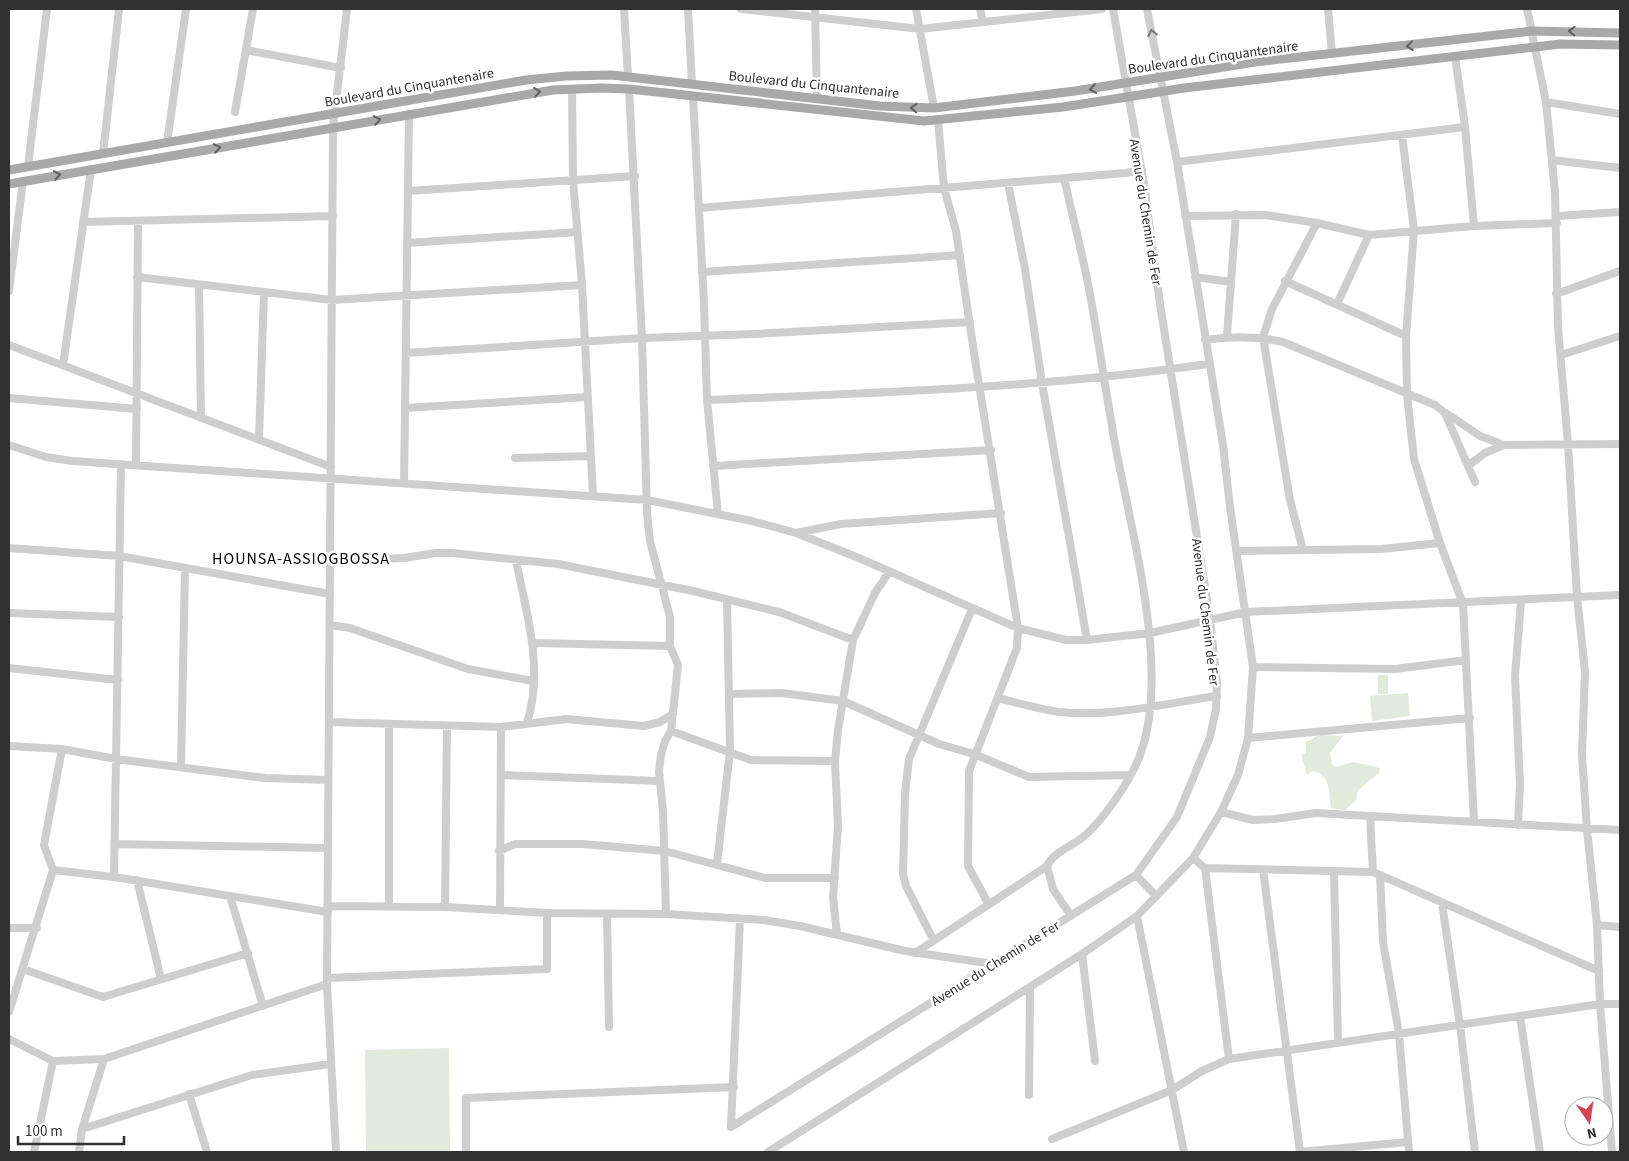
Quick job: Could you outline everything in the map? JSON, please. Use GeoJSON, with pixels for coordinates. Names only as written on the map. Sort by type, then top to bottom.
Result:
{"type":"FeatureCollection","features":[{"type":"Feature","properties":{"kind":"main road","name":"Boulevard du Cinquantenaire"},"geometry":{"type":"LineString","coordinates":[[9,170],[548,77],[612,74],[880,106],[934,108],[1124,84],[1160,76],[1332,54],[1532,32],[1620,33]]}},
{"type":"Feature","properties":{"kind":"main road","name":"Boulevard du Cinquantenaire"},"geometry":{"type":"LineString","coordinates":[[9,184],[528,93],[572,89],[629,89],[902,120],[938,120],[1127,98],[1162,91],[1560,44],[1620,45]]}},
{"type":"Feature","properties":{"kind":"street"},"geometry":{"type":"LineString","coordinates":[[28,166],[47,9]]}},
{"type":"Feature","properties":{"kind":"street"},"geometry":{"type":"LineString","coordinates":[[103,154],[120,9]]}},
{"type":"Feature","properties":{"kind":"street"},"geometry":{"type":"LineString","coordinates":[[167,143],[186,9]]}},
{"type":"Feature","properties":{"kind":"street"},"geometry":{"type":"LineString","coordinates":[[235,112],[253,9]]}},
{"type":"Feature","properties":{"kind":"street"},"geometry":{"type":"LineString","coordinates":[[336,1152],[327,981],[333,127],[347,9]]}},
{"type":"Feature","properties":{"kind":"street"},"geometry":{"type":"LineString","coordinates":[[624,9],[628,76]]}},
{"type":"Feature","properties":{"kind":"street"},"geometry":{"type":"LineString","coordinates":[[688,9],[692,84]]}},
{"type":"Feature","properties":{"kind":"street"},"geometry":{"type":"LineString","coordinates":[[740,9],[920,29],[1046,12],[1102,9]]}},
{"type":"Feature","properties":{"kind":"street"},"geometry":{"type":"LineString","coordinates":[[815,9],[817,98]]}},
{"type":"Feature","properties":{"kind":"street"},"geometry":{"type":"LineString","coordinates":[[916,9],[934,108]]}},
{"type":"Feature","properties":{"kind":"street"},"geometry":{"type":"LineString","coordinates":[[980,9],[983,22]]}},
{"type":"Feature","properties":{"kind":"street","name":"Avenue du Chemin de Fer"},"geometry":{"type":"LineString","coordinates":[[734,1087],[731,1127],[1136,875],[1177,817],[1210,737],[1217,696],[1210,619],[1170,369],[1142,170],[1124,84],[1113,9]]}},
{"type":"Feature","properties":{"kind":"street"},"geometry":{"type":"LineString","coordinates":[[768,1152],[1082,954],[1137,916],[1155,894],[1178,875],[1193,858],[1221,812],[1238,775],[1248,738],[1254,667],[1230,507],[1223,445],[1208,364],[1177,162],[1147,9]]}},
{"type":"Feature","properties":{"kind":"street"},"geometry":{"type":"LineString","coordinates":[[1328,9],[1332,54]]}},
{"type":"Feature","properties":{"kind":"street"},"geometry":{"type":"LineString","coordinates":[[1527,9],[1546,102],[1557,220],[1556,294],[1568,444],[1577,596],[1585,672],[1582,754],[1587,830],[1597,925],[1600,1004],[1615,1148]]}},
{"type":"Feature","properties":{"kind":"street"},"geometry":{"type":"LineString","coordinates":[[246,50],[341,68]]}},
{"type":"Feature","properties":{"kind":"street"},"geometry":{"type":"LineString","coordinates":[[1454,56],[1465,127],[1474,226]]}},
{"type":"Feature","properties":{"kind":"street"},"geometry":{"type":"LineString","coordinates":[[572,89],[573,180],[582,285],[593,496]]}},
{"type":"Feature","properties":{"kind":"street"},"geometry":{"type":"LineString","coordinates":[[629,89],[635,176],[650,541],[670,617],[670,646],[678,665],[672,731],[661,755],[660,781],[666,914]]}},
{"type":"Feature","properties":{"kind":"street"},"geometry":{"type":"LineString","coordinates":[[693,97],[707,400],[718,514]]}},
{"type":"Feature","properties":{"kind":"street"},"geometry":{"type":"LineString","coordinates":[[1546,102],[1620,114]]}},
{"type":"Feature","properties":{"kind":"street"},"geometry":{"type":"LineString","coordinates":[[404,482],[409,114]]}},
{"type":"Feature","properties":{"kind":"street"},"geometry":{"type":"LineString","coordinates":[[938,120],[944,188],[956,231],[1018,628],[1017,648],[974,754],[969,771],[968,866],[988,903]]}},
{"type":"Feature","properties":{"kind":"street"},"geometry":{"type":"LineString","coordinates":[[1177,162],[1465,127]]}},
{"type":"Feature","properties":{"kind":"street"},"geometry":{"type":"LineString","coordinates":[[1402,135],[1414,230],[1406,336],[1408,395],[1414,459],[1440,543],[1463,604],[1474,821]]}},
{"type":"Feature","properties":{"kind":"street"},"geometry":{"type":"LineString","coordinates":[[1552,160],[1620,168]]}},
{"type":"Feature","properties":{"kind":"street"},"geometry":{"type":"LineString","coordinates":[[63,365],[91,169]]}},
{"type":"Feature","properties":{"kind":"street"},"geometry":{"type":"LineString","coordinates":[[699,208],[1008,183],[1142,170]]}},
{"type":"Feature","properties":{"kind":"street"},"geometry":{"type":"LineString","coordinates":[[408,191],[635,176]]}},
{"type":"Feature","properties":{"kind":"street"},"geometry":{"type":"LineString","coordinates":[[914,953],[1047,866],[1096,824],[1130,775],[1140,757],[1146,738],[1150,706],[1150,634],[1103,378],[1091,300],[1064,178]]}},
{"type":"Feature","properties":{"kind":"street"},"geometry":{"type":"LineString","coordinates":[[9,291],[23,181]]}},
{"type":"Feature","properties":{"kind":"street"},"geometry":{"type":"LineString","coordinates":[[1008,183],[1026,269],[1042,384],[1086,640]]}},
{"type":"Feature","properties":{"kind":"street"},"geometry":{"type":"LineString","coordinates":[[1185,216],[1266,215],[1317,222],[1369,235],[1557,220],[1620,212]]}},
{"type":"Feature","properties":{"kind":"street"},"geometry":{"type":"LineString","coordinates":[[1227,336],[1236,214]]}},
{"type":"Feature","properties":{"kind":"street"},"geometry":{"type":"LineString","coordinates":[[83,222],[333,216]]}},
{"type":"Feature","properties":{"kind":"street"},"geometry":{"type":"LineString","coordinates":[[136,465],[138,221]]}},
{"type":"Feature","properties":{"kind":"street"},"geometry":{"type":"LineString","coordinates":[[1303,550],[1290,500],[1263,337],[1272,309],[1285,281],[1317,222]]}},
{"type":"Feature","properties":{"kind":"street"},"geometry":{"type":"LineString","coordinates":[[407,243],[577,232]]}},
{"type":"Feature","properties":{"kind":"street"},"geometry":{"type":"LineString","coordinates":[[1337,304],[1369,235]]}},
{"type":"Feature","properties":{"kind":"street"},"geometry":{"type":"LineString","coordinates":[[702,272],[960,255]]}},
{"type":"Feature","properties":{"kind":"street"},"geometry":{"type":"LineString","coordinates":[[1556,294],[1620,271]]}},
{"type":"Feature","properties":{"kind":"street"},"geometry":{"type":"LineString","coordinates":[[137,277],[332,300],[582,285]]}},
{"type":"Feature","properties":{"kind":"street"},"geometry":{"type":"LineString","coordinates":[[1195,277],[1231,282]]}},
{"type":"Feature","properties":{"kind":"street"},"geometry":{"type":"LineString","coordinates":[[1285,281],[1406,336]]}},
{"type":"Feature","properties":{"kind":"street"},"geometry":{"type":"LineString","coordinates":[[199,285],[201,418]]}},
{"type":"Feature","properties":{"kind":"street"},"geometry":{"type":"LineString","coordinates":[[259,440],[264,292]]}},
{"type":"Feature","properties":{"kind":"street"},"geometry":{"type":"LineString","coordinates":[[406,353],[642,338],[970,322]]}},
{"type":"Feature","properties":{"kind":"street"},"geometry":{"type":"LineString","coordinates":[[1205,340],[1227,336],[1263,337],[1306,350],[1435,405],[1480,436],[1504,445],[1620,444]]}},
{"type":"Feature","properties":{"kind":"street"},"geometry":{"type":"LineString","coordinates":[[1560,355],[1620,336]]}},
{"type":"Feature","properties":{"kind":"street"},"geometry":{"type":"LineString","coordinates":[[9,345],[331,467]]}},
{"type":"Feature","properties":{"kind":"street"},"geometry":{"type":"LineString","coordinates":[[707,400],[1042,384],[1208,364]]}},
{"type":"Feature","properties":{"kind":"street"},"geometry":{"type":"LineString","coordinates":[[405,408],[587,396]]}},
{"type":"Feature","properties":{"kind":"street"},"geometry":{"type":"LineString","coordinates":[[9,398],[137,409]]}},
{"type":"Feature","properties":{"kind":"street"},"geometry":{"type":"LineString","coordinates":[[1445,412],[1475,482]]}},
{"type":"Feature","properties":{"kind":"street"},"geometry":{"type":"LineString","coordinates":[[9,445],[46,457],[121,465],[404,482],[647,500],[718,514],[796,533],[1018,628],[1066,640],[1150,634],[1246,612],[1463,604],[1620,595]]}},
{"type":"Feature","properties":{"kind":"street"},"geometry":{"type":"LineString","coordinates":[[1469,465],[1485,453],[1504,445]]}},
{"type":"Feature","properties":{"kind":"street"},"geometry":{"type":"LineString","coordinates":[[713,466],[990,450]]}},
{"type":"Feature","properties":{"kind":"street"},"geometry":{"type":"LineString","coordinates":[[515,458],[590,456]]}},
{"type":"Feature","properties":{"kind":"street"},"geometry":{"type":"LineString","coordinates":[[114,877],[121,465]]}},
{"type":"Feature","properties":{"kind":"street"},"geometry":{"type":"LineString","coordinates":[[796,533],[841,524],[1001,513]]}},
{"type":"Feature","properties":{"kind":"street"},"geometry":{"type":"LineString","coordinates":[[1238,551],[1381,549],[1440,543]]}},
{"type":"Feature","properties":{"kind":"street"},"geometry":{"type":"LineString","coordinates":[[9,548],[120,556],[330,594]]}},
{"type":"Feature","properties":{"kind":"street"},"geometry":{"type":"LineString","coordinates":[[330,560],[404,558],[436,552],[558,564],[779,612],[853,640]]}},
{"type":"Feature","properties":{"kind":"street"},"geometry":{"type":"LineString","coordinates":[[516,561],[533,643],[535,666],[532,704],[527,723]]}},
{"type":"Feature","properties":{"kind":"street"},"geometry":{"type":"LineString","coordinates":[[181,767],[185,569]]}},
{"type":"Feature","properties":{"kind":"street"},"geometry":{"type":"LineString","coordinates":[[837,935],[833,897],[838,826],[835,761],[843,702],[853,640],[875,593],[889,572]]}},
{"type":"Feature","properties":{"kind":"street"},"geometry":{"type":"LineString","coordinates":[[717,864],[730,751],[730,694],[726,600]]}},
{"type":"Feature","properties":{"kind":"street"},"geometry":{"type":"LineString","coordinates":[[1518,824],[1520,784],[1515,676],[1521,601]]}},
{"type":"Feature","properties":{"kind":"street"},"geometry":{"type":"LineString","coordinates":[[933,939],[906,886],[903,874],[905,794],[909,759],[972,608]]}},
{"type":"Feature","properties":{"kind":"street"},"geometry":{"type":"LineString","coordinates":[[9,613],[119,617]]}},
{"type":"Feature","properties":{"kind":"street"},"geometry":{"type":"LineString","coordinates":[[330,625],[358,631],[468,669],[533,681]]}},
{"type":"Feature","properties":{"kind":"street"},"geometry":{"type":"LineString","coordinates":[[533,643],[670,646]]}},
{"type":"Feature","properties":{"kind":"street"},"geometry":{"type":"LineString","coordinates":[[1254,667],[1396,669],[1466,660]]}},
{"type":"Feature","properties":{"kind":"street"},"geometry":{"type":"LineString","coordinates":[[9,668],[118,680]]}},
{"type":"Feature","properties":{"kind":"street"},"geometry":{"type":"LineString","coordinates":[[730,694],[782,693],[843,702],[940,744],[974,754],[1029,777],[1130,775]]}},
{"type":"Feature","properties":{"kind":"street"},"geometry":{"type":"LineString","coordinates":[[998,698],[1060,712],[1122,710],[1217,696]]}},
{"type":"Feature","properties":{"kind":"street"},"geometry":{"type":"LineString","coordinates":[[329,722],[501,728],[566,719],[644,726],[660,722],[673,714]]}},
{"type":"Feature","properties":{"kind":"street"},"geometry":{"type":"LineString","coordinates":[[1248,738],[1470,718]]}},
{"type":"Feature","properties":{"kind":"street"},"geometry":{"type":"LineString","coordinates":[[389,725],[389,907]]}},
{"type":"Feature","properties":{"kind":"street"},"geometry":{"type":"LineString","coordinates":[[445,907],[447,726]]}},
{"type":"Feature","properties":{"kind":"street"},"geometry":{"type":"LineString","coordinates":[[500,908],[501,728]]}},
{"type":"Feature","properties":{"kind":"street"},"geometry":{"type":"LineString","coordinates":[[672,731],[730,751],[740,757],[767,762],[835,761]]}},
{"type":"Feature","properties":{"kind":"street"},"geometry":{"type":"LineString","coordinates":[[9,746],[62,750],[116,759],[265,778],[328,780]]}},
{"type":"Feature","properties":{"kind":"street"},"geometry":{"type":"LineString","coordinates":[[9,1012],[37,928],[53,870],[44,846],[62,750]]}},
{"type":"Feature","properties":{"kind":"street"},"geometry":{"type":"LineString","coordinates":[[502,775],[660,781]]}},
{"type":"Feature","properties":{"kind":"street"},"geometry":{"type":"LineString","coordinates":[[1221,812],[1253,820],[1316,813],[1474,821],[1587,830],[1620,830]]}},
{"type":"Feature","properties":{"kind":"street"},"geometry":{"type":"LineString","coordinates":[[1370,816],[1383,942],[1400,1034],[1410,1152]]}},
{"type":"Feature","properties":{"kind":"street"},"geometry":{"type":"LineString","coordinates":[[115,844],[328,848]]}},
{"type":"Feature","properties":{"kind":"street"},"geometry":{"type":"LineString","coordinates":[[499,851],[515,844],[582,844],[664,851],[765,878],[835,878]]}},
{"type":"Feature","properties":{"kind":"street"},"geometry":{"type":"LineString","coordinates":[[1193,858],[1205,868],[1377,874],[1599,971]]}},
{"type":"Feature","properties":{"kind":"street"},"geometry":{"type":"LineString","coordinates":[[1047,866],[1050,882],[1070,916]]}},
{"type":"Feature","properties":{"kind":"street"},"geometry":{"type":"LineString","coordinates":[[1205,868],[1229,1059]]}},
{"type":"Feature","properties":{"kind":"street"},"geometry":{"type":"LineString","coordinates":[[53,870],[137,880],[230,896],[328,909],[389,907],[500,908],[547,913],[666,914],[740,919],[800,926],[914,953],[993,964]]}},
{"type":"Feature","properties":{"kind":"street"},"geometry":{"type":"LineString","coordinates":[[1263,870],[1300,1152],[1357,1150],[1408,1142]]}},
{"type":"Feature","properties":{"kind":"street"},"geometry":{"type":"LineString","coordinates":[[1334,871],[1338,1042]]}},
{"type":"Feature","properties":{"kind":"street"},"geometry":{"type":"LineString","coordinates":[[1136,875],[1155,894]]}},
{"type":"Feature","properties":{"kind":"street"},"geometry":{"type":"LineString","coordinates":[[137,880],[161,979]]}},
{"type":"Feature","properties":{"kind":"street"},"geometry":{"type":"LineString","coordinates":[[230,896],[263,1006]]}},
{"type":"Feature","properties":{"kind":"street"},"geometry":{"type":"LineString","coordinates":[[1442,903],[1460,1025],[1475,1152]]}},
{"type":"Feature","properties":{"kind":"street"},"geometry":{"type":"LineString","coordinates":[[9,1039],[53,1061],[104,1059],[263,1006],[327,981],[547,969],[547,913]]}},
{"type":"Feature","properties":{"kind":"street"},"geometry":{"type":"LineString","coordinates":[[607,914],[609,1027]]}},
{"type":"Feature","properties":{"kind":"street"},"geometry":{"type":"LineString","coordinates":[[1137,916],[1184,1152]]}},
{"type":"Feature","properties":{"kind":"street"},"geometry":{"type":"LineString","coordinates":[[466,1152],[466,1098],[734,1087],[740,919]]}},
{"type":"Feature","properties":{"kind":"street"},"geometry":{"type":"LineString","coordinates":[[1597,925],[1620,927]]}},
{"type":"Feature","properties":{"kind":"street"},"geometry":{"type":"LineString","coordinates":[[9,928],[37,928]]}},
{"type":"Feature","properties":{"kind":"street"},"geometry":{"type":"LineString","coordinates":[[23,969],[103,997],[248,953]]}},
{"type":"Feature","properties":{"kind":"street"},"geometry":{"type":"LineString","coordinates":[[1082,954],[1095,1062]]}},
{"type":"Feature","properties":{"kind":"street"},"geometry":{"type":"LineString","coordinates":[[9,985],[18,985]]}},
{"type":"Feature","properties":{"kind":"street"},"geometry":{"type":"LineString","coordinates":[[1029,1095],[1030,987]]}},
{"type":"Feature","properties":{"kind":"street"},"geometry":{"type":"LineString","coordinates":[[1052,1139],[1172,1090],[1202,1071],[1229,1059],[1600,1004],[1620,1004]]}},
{"type":"Feature","properties":{"kind":"street"},"geometry":{"type":"LineString","coordinates":[[1520,1016],[1540,1152]]}},
{"type":"Feature","properties":{"kind":"street"},"geometry":{"type":"LineString","coordinates":[[79,1152],[82,1129],[104,1059]]}},
{"type":"Feature","properties":{"kind":"street"},"geometry":{"type":"LineString","coordinates":[[34,1152],[53,1061]]}},
{"type":"Feature","properties":{"kind":"street"},"geometry":{"type":"LineString","coordinates":[[82,1129],[252,1074],[330,1064]]}},
{"type":"Feature","properties":{"kind":"street"},"geometry":{"type":"LineString","coordinates":[[189,1094],[207,1152]]}},
{"type":"Feature","properties":{"kind":"shaded area"},"geometry":{"type":"Polygon","coordinates":[[[1378,675],[1388,675],[1388,694],[1378,694],[1378,675]]]}},
{"type":"Feature","properties":{"kind":"shaded area"},"geometry":{"type":"Polygon","coordinates":[[[1408,693],[1410,716],[1372,721],[1370,696],[1408,693]]]}},
{"type":"Feature","properties":{"kind":"shaded area"},"geometry":{"type":"Polygon","coordinates":[[[1319,735],[1343,736],[1330,753],[1332,764],[1336,767],[1354,762],[1380,768],[1379,773],[1358,790],[1356,800],[1345,810],[1331,808],[1328,785],[1323,776],[1312,771],[1307,775],[1301,754],[1306,754],[1306,742],[1319,735]]]}},
{"type":"Feature","properties":{"kind":"shaded area"},"geometry":{"type":"Polygon","coordinates":[[[449,1048],[450,1152],[366,1152],[365,1050],[449,1048]]]}},
{"type":"Feature","properties":{"kind":"district","name":"HOUNSA-ASSIOGBOSSA"},"geometry":{"type":"Point","coordinates":[301,558]}}]}
